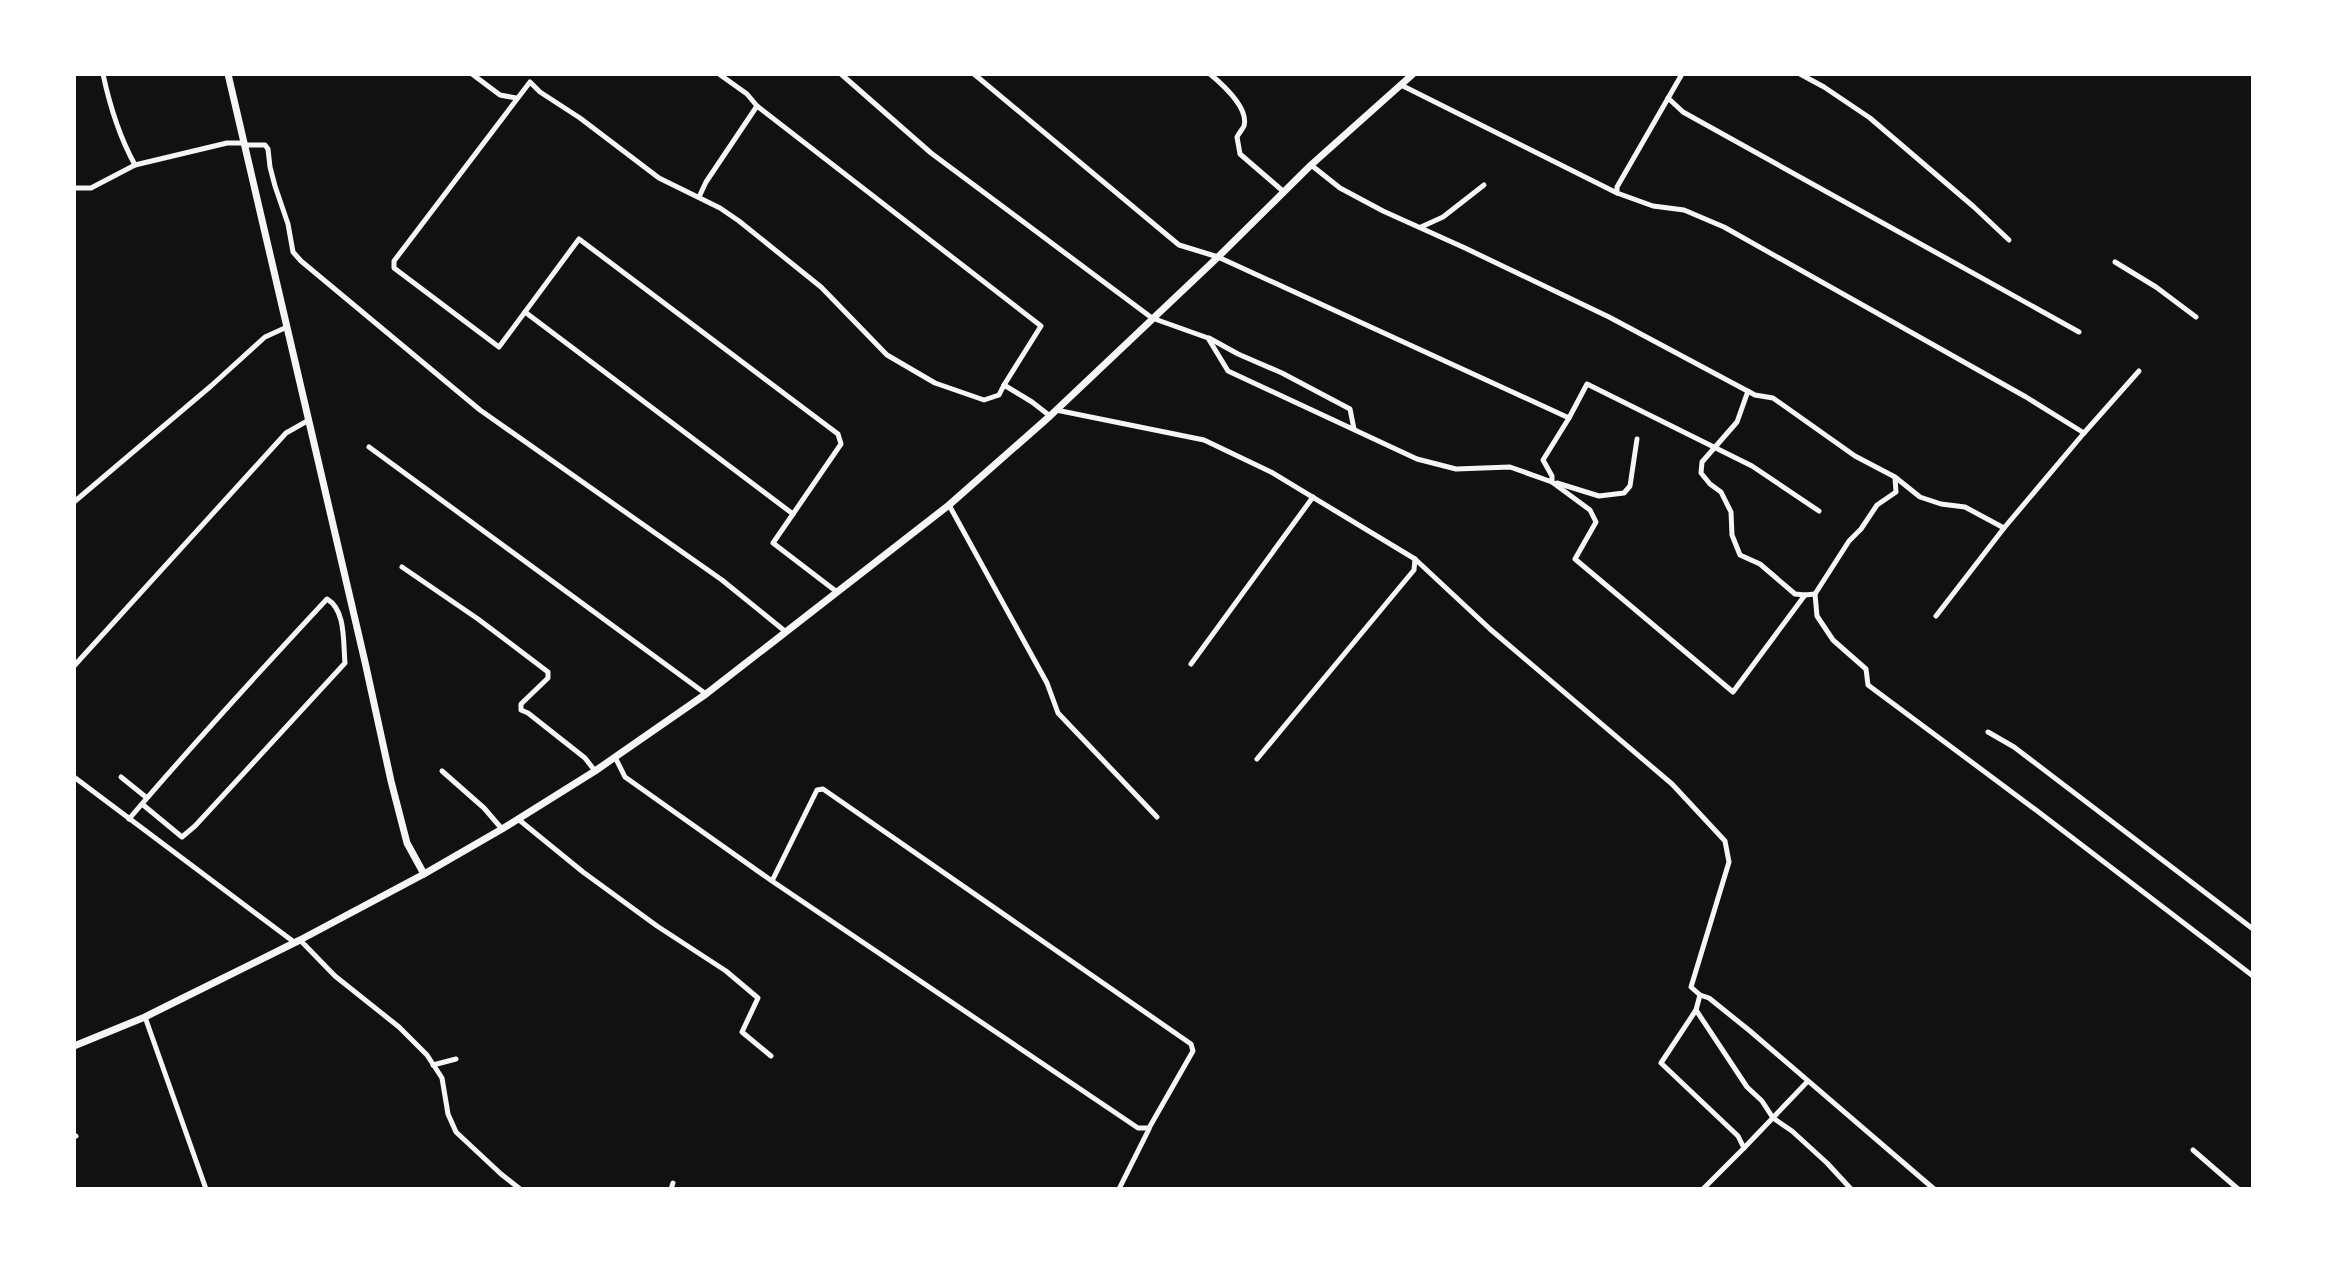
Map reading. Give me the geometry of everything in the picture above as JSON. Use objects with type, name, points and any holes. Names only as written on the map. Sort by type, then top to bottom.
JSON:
[{"type":"main road","points":[[228,74],[391,781],[407,843],[424,874]]},
{"type":"main road","points":[[74,1046],[145,1017],[298,942],[424,874],[595,771],[706,694],[949,505],[1053,413],[1311,165],[1413,74]]},
{"type":"street","points":[[103,74],[121,140],[135,165]]},
{"type":"street","points":[[472,74],[500,95],[516,98]]},
{"type":"street","points":[[719,74],[1041,326],[999,395],[984,400],[935,383],[887,355],[821,287],[739,221],[720,208],[659,178],[530,82],[394,261],[394,268],[499,347],[579,239],[838,434],[841,444],[773,543],[837,592]]},
{"type":"street","points":[[841,74],[931,153],[1152,318],[1208,338],[1350,409],[1354,430]]},
{"type":"street","points":[[974,74],[1179,245],[1218,257],[1569,418]]},
{"type":"street","points":[[1210,74],[1225,87],[1244,112],[1244,126],[1237,137],[1240,154],[1284,192]]},
{"type":"street","points":[[1617,193],[1617,187],[1682,74]]},
{"type":"street","points":[[1800,74],[1870,118],[2009,240]]},
{"type":"street","points":[[1401,85],[1617,193],[1653,206],[1684,210],[1724,227],[2026,397],[2084,433]]},
{"type":"street","points":[[1668,98],[1683,112],[2079,332]]},
{"type":"street","points":[[699,197],[757,106]]},
{"type":"street","points":[[74,188],[91,188],[135,165],[227,143],[265,145],[293,252],[301,261],[480,410],[722,580],[786,632]]},
{"type":"street","points":[[1311,165],[1340,188],[1383,211],[1609,317],[1755,395],[1773,398],[1855,456],[1895,477],[1920,497],[1965,507],[2004,528]]},
{"type":"street","points":[[1420,228],[1443,217],[1484,185]]},
{"type":"street","points":[[2115,262],[2196,317]]},
{"type":"street","points":[[525,312],[793,514]]},
{"type":"street","points":[[74,502],[265,337],[287,327]]},
{"type":"street","points":[[1208,338],[1228,371],[1417,459],[1456,469],[1510,467],[1599,496],[1624,493],[1630,486],[1637,439]]},
{"type":"street","points":[[1936,616],[2004,528],[2139,371]]},
{"type":"street","points":[[1552,482],[1543,460],[1587,384],[1752,466],[1819,511]]},
{"type":"street","points":[[1004,385],[1053,413],[1204,440],[1271,472],[1415,559],[1490,629],[1672,784],[1725,841],[1729,862],[1691,987],[1709,998],[1934,1189]]},
{"type":"street","points":[[1748,391],[1737,422],[1702,462],[1701,473],[1721,492],[1731,512],[1732,535],[1740,555],[1760,564],[1795,594],[1815,594]]},
{"type":"street","points":[[74,666],[286,433],[309,420]]},
{"type":"street","points":[[369,447],[706,694]]},
{"type":"street","points":[[1895,477],[1896,492],[1877,505],[1815,594],[1817,616],[1833,640],[1866,669],[1868,685],[2253,976]]},
{"type":"street","points":[[1552,482],[1590,510],[1596,522],[1575,559],[1733,692],[1805,595]]},
{"type":"street","points":[[1191,664],[1313,497]]},
{"type":"street","points":[[949,505],[1047,683],[1058,713],[1157,817]]},
{"type":"street","points":[[1257,759],[1414,570],[1415,559]]},
{"type":"street","points":[[402,567],[548,672],[548,678],[521,704],[521,710],[585,758],[595,771]]},
{"type":"street","points":[[129,819],[147,798],[327,599],[336,605],[345,663],[195,826],[182,837],[142,804]]},
{"type":"street","points":[[1988,732],[2014,747],[2253,929]]},
{"type":"street","points":[[615,757],[625,777],[772,881],[1138,1128],[1149,1128]]},
{"type":"street","points":[[442,771],[484,808],[502,829]]},
{"type":"street","points":[[74,777],[298,942],[399,1027],[442,1078],[448,1114],[456,1132],[520,1189]]},
{"type":"street","points":[[121,777],[147,798]]},
{"type":"street","points":[[772,881],[817,790],[828,792],[1191,1044],[1193,1051],[1119,1189]]},
{"type":"street","points":[[518,819],[583,872],[726,971],[758,998],[742,1032],[771,1056]]},
{"type":"street","points":[[1700,995],[1696,1010],[1661,1063],[1738,1136],[1744,1148]]},
{"type":"street","points":[[1696,1010],[1747,1087],[1762,1101],[1773,1118],[1792,1131],[1851,1189]]},
{"type":"street","points":[[145,1017],[206,1189]]},
{"type":"street","points":[[433,1065],[456,1059]]},
{"type":"street","points":[[1703,1189],[1808,1081]]},
{"type":"street","points":[[2193,1150],[2238,1189]]}]
